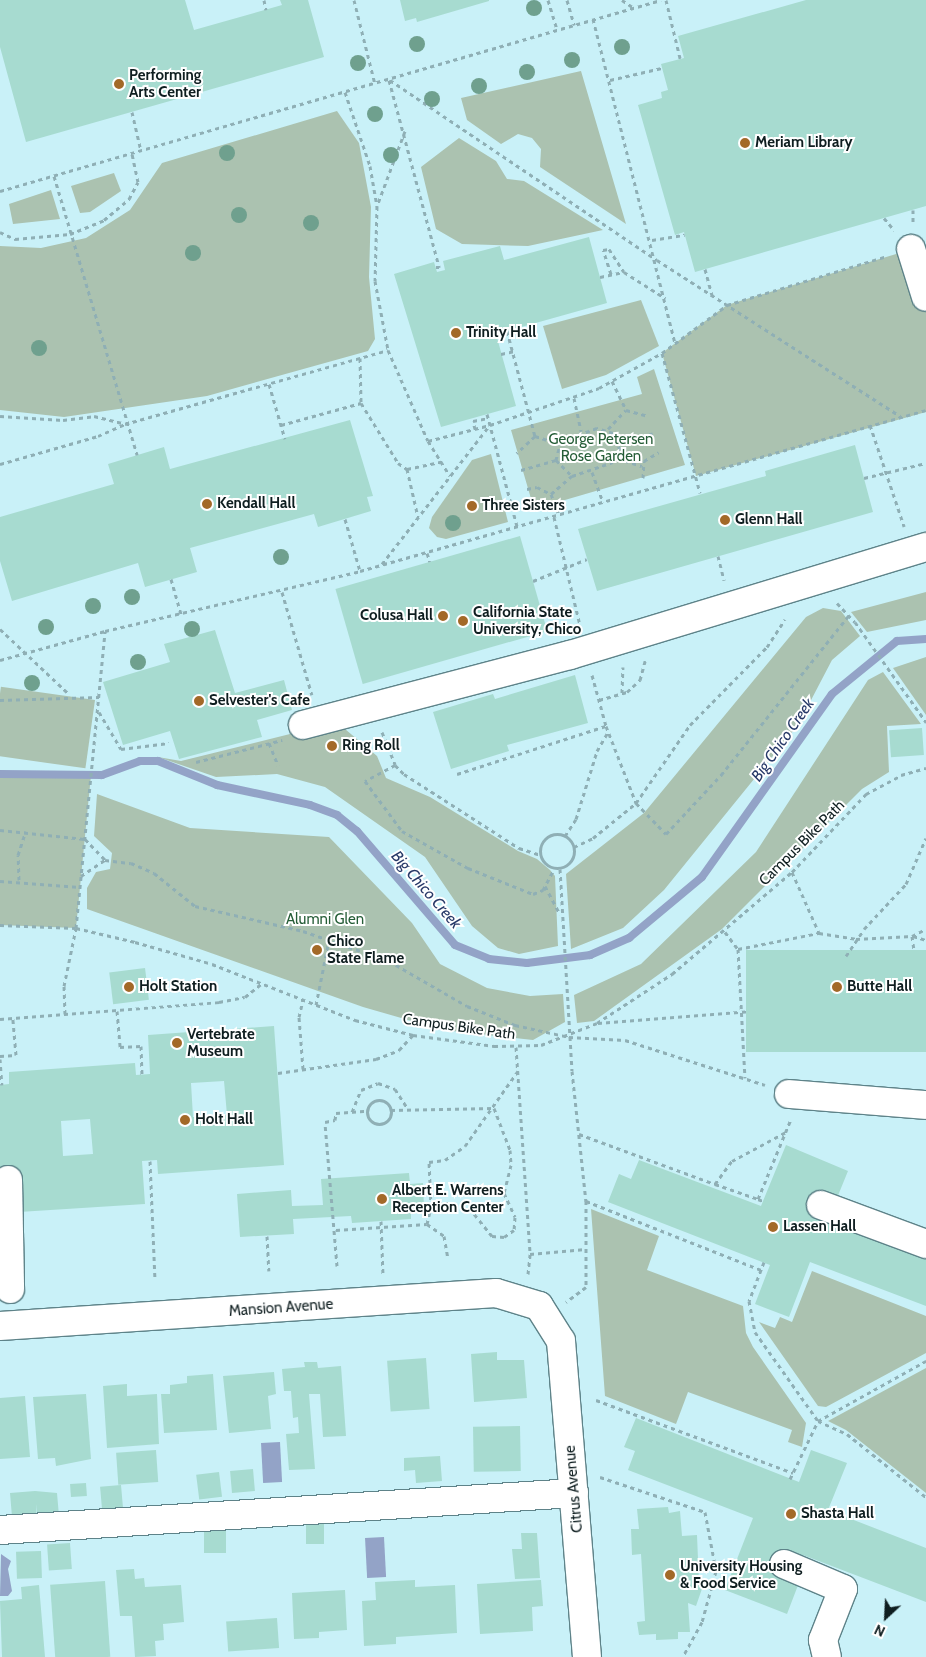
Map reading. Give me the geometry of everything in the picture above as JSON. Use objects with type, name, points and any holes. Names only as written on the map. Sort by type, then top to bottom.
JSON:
[{"type":"street","points":[[911,249],[926,296]]},
{"type":"street","points":[[303,728],[371,705],[586,651],[919,548]]},
{"type":"street","points":[[789,1094],[926,1105]]},
{"type":"street","points":[[8,1180],[10,1289]]},
{"type":"street","points":[[820,1205],[926,1244]]},
{"type":"street","name":"Mansion Avenue","points":[[0,1326],[496,1293],[524,1299],[538,1306],[550,1320]]},
{"type":"street","name":"Citrus Avenue","points":[[550,1320],[564,1364],[587,1657]]},
{"type":"street","points":[[0,1530],[574,1493]]},
{"type":"street","points":[[784,1564],[843,1589],[823,1640],[827,1657]]},
{"type":"path","points":[[264,0],[266,10]]},
{"type":"path","points":[[354,0],[375,84]]},
{"type":"path","points":[[548,0],[557,30]]},
{"type":"path","points":[[567,0],[574,25]]},
{"type":"path","points":[[622,0],[634,8]]},
{"type":"path","points":[[0,191],[661,0]]},
{"type":"path","points":[[666,0],[680,58]]},
{"type":"path","points":[[593,20],[652,240],[675,343]]},
{"type":"path","points":[[610,80],[662,68]]},
{"type":"path","points":[[389,80],[405,131],[439,267],[436,267]]},
{"type":"path","points":[[389,80],[657,260],[901,416]]},
{"type":"path","points":[[345,92],[370,166],[377,206],[375,281],[388,350],[428,441],[450,476]]},
{"type":"path","points":[[132,112],[140,151]]},
{"type":"path","points":[[377,206],[405,131]]},
{"type":"path","points":[[0,232],[15,239],[70,234],[104,220],[129,199],[138,182],[132,153]]},
{"type":"path","points":[[54,176],[125,424],[137,455]]},
{"type":"path","points":[[652,240],[685,236]]},
{"type":"path","points":[[610,274],[603,250],[609,249],[624,272],[666,298]]},
{"type":"path","points":[[428,441],[490,425],[531,410],[574,398],[612,381],[662,354],[727,305],[911,249]]},
{"type":"path","points":[[706,269],[712,296]]},
{"type":"path","points":[[600,277],[624,272]]},
{"type":"path","points":[[507,331],[515,350],[531,410],[535,436],[530,444],[517,454]]},
{"type":"path","points":[[0,464],[98,436],[125,424],[388,350]]},
{"type":"path","points":[[501,354],[515,350]]},
{"type":"path","points":[[662,354],[700,493]]},
{"type":"path","points":[[360,358],[361,403],[398,464],[407,469],[441,462]]},
{"type":"path","points":[[612,381],[626,410],[648,416]]},
{"type":"path","points":[[269,384],[285,439]]},
{"type":"path","points":[[574,398],[581,431]]},
{"type":"path","points":[[281,425],[361,403]]},
{"type":"path","points":[[556,460],[559,444],[581,431],[608,429],[626,410]]},
{"type":"path","points":[[0,660],[105,631],[282,592],[360,571],[926,410]]},
{"type":"path","points":[[0,416],[63,420],[94,416],[125,424]]},
{"type":"path","points":[[475,428],[473,422],[487,416],[517,526]]},
{"type":"path","points":[[381,565],[490,425]]},
{"type":"path","points":[[870,425],[887,474],[919,548]]},
{"type":"path","points":[[608,429],[619,443],[617,458]]},
{"type":"path","points":[[619,443],[654,433]]},
{"type":"path","points":[[535,436],[559,444]]},
{"type":"path","points":[[643,478],[642,466],[648,457],[659,452]]},
{"type":"path","points":[[551,494],[572,476],[592,472],[617,458],[642,466]]},
{"type":"path","points":[[521,470],[556,460]]},
{"type":"path","points":[[556,460],[572,476]]},
{"type":"path","points":[[864,478],[887,474],[926,463]]},
{"type":"path","points":[[407,469],[418,518]]},
{"type":"path","points":[[592,472],[603,502]]},
{"type":"path","points":[[526,489],[537,487],[551,494],[559,515]]},
{"type":"path","points":[[554,516],[606,726],[636,803],[666,834],[721,776],[849,615]]},
{"type":"path","points":[[345,519],[360,571]]},
{"type":"path","points":[[427,552],[430,562]]},
{"type":"path","points":[[533,581],[587,559]]},
{"type":"path","points":[[171,579],[181,614]]},
{"type":"path","points":[[371,705],[395,765],[507,840],[540,855],[554,868],[570,864],[574,847],[636,803],[690,725],[767,647],[800,602],[802,584],[823,593],[856,622],[926,722]]},
{"type":"path","points":[[196,762],[270,743],[303,728],[282,592]]},
{"type":"path","points":[[0,629],[71,695]]},
{"type":"path","points":[[65,1014],[64,986],[76,928],[105,631]]},
{"type":"path","points":[[599,700],[622,693],[640,680],[645,657],[637,658]]},
{"type":"path","points":[[622,693],[622,671],[629,660]]},
{"type":"path","points":[[0,700],[48,701],[71,695],[99,697]]},
{"type":"path","points":[[98,710],[120,749],[169,743]]},
{"type":"path","points":[[456,774],[606,726]]},
{"type":"path","points":[[565,836],[576,819],[597,751],[608,731]]},
{"type":"path","points":[[270,743],[278,765]]},
{"type":"path","points":[[395,765],[365,781],[402,831],[468,868],[533,894],[545,886],[554,868]]},
{"type":"path","name":"Campus Bike Path","points":[[0,925],[76,928],[212,964],[316,1005],[413,1035],[516,1047],[569,1037],[597,1023],[672,974],[725,932],[792,872],[866,794],[901,775],[926,768]]},
{"type":"path","points":[[0,830],[85,838],[105,860],[142,867],[195,906],[329,940],[389,961],[466,1006],[515,1025],[569,1037],[625,1040],[789,1094]]},
{"type":"path","points":[[19,880],[18,855],[26,831]]},
{"type":"path","points":[[540,855],[542,844],[549,836],[565,836]]},
{"type":"path","points":[[565,836],[574,847]]},
{"type":"path","points":[[846,956],[856,939],[906,884],[926,838]]},
{"type":"path","points":[[81,876],[105,860]]},
{"type":"path","points":[[550,1320],[586,1287],[586,1201],[569,1037],[571,1023],[560,868]]},
{"type":"path","points":[[792,872],[819,933]]},
{"type":"path","points":[[0,881],[19,880],[80,887]]},
{"type":"path","points":[[545,886],[560,914]]},
{"type":"path","points":[[912,936],[926,929]]},
{"type":"path","points":[[725,932],[738,949],[745,1078]]},
{"type":"path","points":[[738,949],[819,933],[856,939],[912,936],[926,940]]},
{"type":"path","points":[[912,936],[914,951]]},
{"type":"path","points":[[316,1005],[329,940]]},
{"type":"path","points":[[0,1020],[245,997],[261,984]]},
{"type":"path","points":[[303,1000],[299,1017],[303,1069]]},
{"type":"path","points":[[117,1010],[120,1047],[142,1046],[142,1075]]},
{"type":"path","points":[[597,1023],[749,1011]]},
{"type":"path","points":[[2,1084],[0,1057],[16,1055],[13,1018]]},
{"type":"path","points":[[278,1073],[376,1059],[399,1050],[413,1035]]},
{"type":"path","points":[[516,1047],[530,1254],[524,1299]]},
{"type":"path","points":[[427,1224],[431,1203],[429,1162],[454,1155],[494,1108],[518,1071]]},
{"type":"path","points":[[352,1112],[362,1090],[378,1083],[395,1089],[408,1110]]},
{"type":"path","points":[[337,1266],[336,1230],[325,1122],[334,1120],[336,1113],[367,1111],[377,1100],[387,1103],[390,1110],[386,1120],[379,1123],[368,1118],[367,1111]]},
{"type":"path","points":[[390,1110],[494,1108]]},
{"type":"path","points":[[431,1203],[450,1203],[472,1211],[492,1236],[504,1237],[514,1230],[515,1217],[504,1193],[512,1158],[494,1108]]},
{"type":"path","points":[[715,1184],[732,1161],[786,1132],[758,1199]]},
{"type":"path","points":[[579,1134],[763,1201]]},
{"type":"path","points":[[150,1161],[156,1278]]},
{"type":"path","points":[[586,1201],[761,1270]]},
{"type":"path","points":[[381,1221],[383,1276]]},
{"type":"path","points":[[336,1230],[427,1224],[444,1236],[448,1258]]},
{"type":"path","points":[[267,1236],[269,1271]]},
{"type":"path","points":[[530,1254],[586,1249]]},
{"type":"path","points":[[764,1262],[749,1301],[751,1326],[818,1420],[846,1434],[926,1497]]},
{"type":"path","points":[[790,1478],[818,1420],[926,1361]]},
{"type":"path","points":[[596,1400],[793,1473]]},
{"type":"path","points":[[600,1476],[705,1512],[716,1571],[702,1622],[684,1654]]},
{"type":"green space","points":[[581,71],[626,224],[540,167],[541,149],[532,138],[518,134],[501,144],[467,120],[461,98]]},
{"type":"green space","points":[[337,111],[359,143],[371,207],[369,277],[375,339],[368,351],[207,396],[64,417],[0,410],[0,246],[41,248],[86,238],[130,210],[162,163]]},
{"type":"green space","points":[[459,138],[496,161],[507,179],[524,181],[603,230],[528,246],[462,244],[436,229],[421,167]]},
{"type":"green space","points":[[114,173],[121,191],[90,212],[80,213],[71,186]]},
{"type":"green space","points":[[51,190],[60,219],[13,224],[9,204]]},
{"type":"green space","points":[[926,245],[926,412],[696,476],[662,353],[727,305]]},
{"type":"green space","points":[[641,300],[659,346],[606,375],[562,389],[543,326]]},
{"type":"green space","name":"George Petersen Rose Garden","points":[[654,369],[685,465],[534,509],[511,430],[642,394],[637,377]]},
{"type":"green space","points":[[491,454],[508,522],[446,539],[437,537],[429,528],[432,517],[472,460]]},
{"type":"green space","points":[[926,592],[926,620],[867,632],[851,612]]},
{"type":"green space","points":[[823,608],[841,611],[860,636],[832,660],[798,725],[664,890],[623,928],[571,949],[566,874],[644,813],[806,617]]},
{"type":"green space","points":[[926,657],[926,715],[893,668]]},
{"type":"green space","points":[[883,672],[921,724],[887,726],[889,772],[862,789],[722,929],[594,1021],[577,1023],[574,995],[641,964],[756,852],[868,680]]},
{"type":"green space","points":[[1,687],[95,700],[85,768],[0,756]]},
{"type":"green space","points":[[345,729],[377,756],[386,778],[430,797],[518,851],[537,859],[550,870],[555,876],[558,946],[519,954],[498,948],[472,926],[425,857],[325,787],[277,774],[216,777],[158,757],[181,761],[298,732],[300,740]]},
{"type":"green space","points":[[48,772],[91,775],[76,928],[0,925],[0,774]]},
{"type":"green space","name":"Alumni Glen","points":[[97,794],[190,828],[329,837],[412,923],[440,964],[487,988],[530,996],[563,994],[565,1022],[533,1040],[443,1030],[363,1007],[87,909],[87,888],[96,872],[110,869],[112,853],[94,836]]},
{"type":"green space","points":[[591,1209],[659,1236],[647,1270],[743,1306],[746,1333],[753,1347],[806,1423],[802,1447],[788,1442],[792,1430],[688,1392],[676,1424],[605,1396]]},
{"type":"green space","points":[[812,1271],[926,1316],[926,1353],[826,1407],[818,1406],[759,1322],[775,1328],[780,1317],[792,1322]]},
{"type":"green space","points":[[926,1368],[926,1493],[846,1430],[828,1421]]},
{"type":"water","points":[[280,1442],[282,1482],[263,1483],[261,1443]]},
{"type":"water","points":[[384,1537],[386,1577],[367,1578],[365,1538]]},
{"type":"water","points":[[1,1554],[11,1561],[8,1569],[12,1591],[8,1596],[0,1596]]},
{"type":"building","name":"Performing Arts Center","points":[[0,0],[185,0],[194,30],[282,5],[280,0],[308,0],[324,57],[26,142],[0,47]]},
{"type":"building","points":[[400,0],[489,1],[417,22],[416,18],[405,21]]},
{"type":"building","name":"Meriam Library","points":[[806,0],[926,0],[926,206],[695,272],[684,232],[675,235],[638,105],[662,98],[661,92],[668,90],[661,64],[684,58],[678,36]]},
{"type":"building","name":"Trinity Hall","points":[[589,237],[607,303],[496,334],[516,406],[441,427],[394,274],[434,262],[437,272],[445,270],[443,261],[500,246],[504,260]]},
{"type":"building","name":"Kendall Hall","points":[[350,420],[373,496],[367,497],[371,511],[318,527],[314,514],[190,548],[197,572],[145,587],[138,563],[12,601],[0,561],[0,517],[114,484],[108,464],[164,447],[170,469]]},
{"type":"building","name":"Glenn Hall","points":[[855,445],[873,512],[597,591],[578,529],[766,476],[765,471]]},
{"type":"building","name":"Colusa Hall","points":[[520,536],[547,631],[363,684],[335,589]]},
{"type":"building","name":"Selvester's Cafe","points":[[215,630],[235,693],[284,680],[292,710],[257,720],[262,737],[179,759],[170,731],[123,745],[103,682],[170,662],[164,644]]},
{"type":"building","points":[[575,675],[588,723],[507,745],[509,751],[451,769],[433,712],[493,694],[495,699]]},
{"type":"building","points":[[922,728],[924,755],[891,757],[889,730]]},
{"type":"building","name":"Butte Hall","points":[[746,950],[926,950],[926,1052],[746,1052]]},
{"type":"building","name":"Holt Station","points":[[145,968],[149,1000],[113,1004],[109,972]]},
{"type":"building","name":"Holt Hall","points":[[274,1026],[284,1165],[158,1174],[157,1160],[142,1161],[145,1204],[19,1212],[0,1171],[0,1085],[9,1084],[9,1072],[135,1063],[136,1075],[150,1074],[148,1035]],"holes":[[[224,1081],[227,1115],[193,1117],[191,1083]],[[90,1119],[93,1154],[63,1156],[61,1121]]]},
{"type":"building","name":"Lassen Hall","points":[[786,1145],[848,1171],[837,1198],[926,1247],[926,1306],[810,1262],[789,1317],[755,1304],[770,1265],[608,1202],[619,1174],[631,1179],[639,1160],[761,1206]]},
{"type":"building","points":[[409,1173],[410,1184],[423,1183],[424,1207],[411,1209],[411,1219],[352,1223],[351,1216],[293,1219],[294,1234],[240,1237],[237,1194],[291,1190],[292,1206],[323,1205],[321,1179]]},
{"type":"building","points":[[497,1352],[497,1360],[524,1360],[527,1398],[474,1402],[471,1354]]},
{"type":"building","points":[[426,1358],[430,1409],[391,1412],[387,1361]]},
{"type":"building","points":[[304,1362],[317,1362],[318,1368],[341,1366],[346,1436],[323,1437],[320,1394],[309,1394],[315,1469],[289,1470],[286,1434],[299,1433],[298,1417],[293,1418],[291,1391],[284,1391],[282,1369],[305,1367]]},
{"type":"building","points":[[274,1372],[276,1394],[268,1396],[271,1429],[229,1433],[223,1376]]},
{"type":"building","points":[[213,1374],[217,1430],[164,1433],[161,1394],[170,1394],[170,1385],[187,1383],[187,1376]]},
{"type":"building","points":[[127,1384],[127,1396],[157,1394],[159,1444],[107,1448],[103,1386]]},
{"type":"building","points":[[86,1394],[91,1459],[56,1466],[55,1458],[38,1459],[33,1397]]},
{"type":"building","points":[[25,1396],[30,1457],[0,1459],[0,1398]]},
{"type":"building","name":"Shasta Hall","points":[[636,1418],[799,1482],[811,1450],[847,1463],[828,1510],[926,1548],[926,1602],[803,1555],[800,1580],[787,1614],[725,1590],[753,1518],[628,1470],[635,1451],[624,1447]]},
{"type":"building","points":[[520,1426],[521,1471],[474,1472],[473,1427]]},
{"type":"building","points":[[156,1450],[158,1482],[118,1485],[116,1453]]},
{"type":"building","points":[[440,1456],[442,1481],[416,1483],[415,1470],[404,1471],[404,1458]]},
{"type":"building","points":[[253,1469],[255,1491],[232,1493],[230,1471]]},
{"type":"building","points":[[219,1472],[222,1497],[199,1500],[196,1475]]},
{"type":"building","points":[[86,1483],[87,1496],[71,1497],[70,1484]]},
{"type":"building","points":[[121,1485],[123,1510],[102,1512],[100,1487]]},
{"type":"building","points":[[35,1491],[57,1493],[59,1516],[37,1517],[36,1504],[36,1516],[12,1517],[10,1493]]},
{"type":"building","name":"University Housing & Food Service","points":[[668,1507],[669,1513],[680,1511],[682,1536],[697,1535],[699,1583],[704,1583],[696,1606],[688,1603],[690,1632],[678,1632],[678,1639],[656,1640],[656,1634],[639,1635],[637,1622],[645,1621],[641,1554],[632,1555],[631,1529],[639,1529],[637,1509]]},
{"type":"building","points":[[306,1523],[324,1523],[324,1544],[306,1544]]},
{"type":"building","points":[[204,1530],[226,1530],[226,1553],[204,1553]]},
{"type":"building","points":[[521,1533],[537,1533],[540,1578],[515,1579],[512,1549],[522,1549]]},
{"type":"building","points":[[70,1543],[72,1569],[49,1571],[47,1545]]},
{"type":"building","points":[[41,1551],[42,1578],[17,1579],[16,1552]]},
{"type":"building","points":[[134,1569],[135,1579],[144,1578],[145,1587],[181,1585],[184,1622],[163,1624],[164,1640],[155,1641],[156,1656],[135,1657],[132,1616],[120,1616],[116,1570]]},
{"type":"building","points":[[415,1580],[415,1587],[455,1585],[457,1633],[396,1637],[396,1644],[364,1646],[362,1601],[376,1600],[375,1582]]},
{"type":"building","points":[[541,1580],[543,1606],[532,1607],[533,1631],[480,1634],[477,1584]]},
{"type":"building","points":[[105,1581],[110,1657],[55,1657],[50,1585]]},
{"type":"building","points":[[39,1585],[45,1657],[2,1657],[0,1601],[22,1599],[21,1587]]},
{"type":"building","points":[[345,1590],[347,1630],[319,1632],[319,1638],[294,1639],[292,1593]]},
{"type":"building","points":[[277,1618],[279,1648],[228,1651],[226,1622]]},
{"type":"waterway","name":"Big Chico Creek","points":[[0,774],[102,775],[140,761],[158,761],[217,785],[310,805],[337,815],[357,831],[455,945],[489,959],[527,963],[590,955],[629,938],[702,877],[832,694],[897,641],[926,639]]},
{"type":"place","name":"Performing Arts Center","points":[[119,84]]},
{"type":"place","name":"Meriam Library","points":[[745,143]]},
{"type":"place","name":"Trinity Hall","points":[[456,333]]},
{"type":"place","name":"Kendall Hall","points":[[207,504]]},
{"type":"place","name":"Three Sisters","points":[[472,506]]},
{"type":"place","name":"Glenn Hall","points":[[725,520]]},
{"type":"place","name":"Colusa Hall","points":[[443,616]]},
{"type":"place","name":"California State University, Chico","points":[[463,621]]},
{"type":"place","name":"Selvester's Cafe","points":[[199,701]]},
{"type":"place","name":"Ring Roll","points":[[332,746]]},
{"type":"place","name":"Chico State Flame","points":[[317,950]]},
{"type":"place","name":"Holt Station","points":[[129,987]]},
{"type":"place","name":"Butte Hall","points":[[837,987]]},
{"type":"place","name":"Vertebrate Museum","points":[[177,1043]]},
{"type":"place","name":"Holt Hall","points":[[185,1120]]},
{"type":"place","name":"Albert E. Warrens Reception Center","points":[[382,1199]]},
{"type":"place","name":"Lassen Hall","points":[[773,1227]]},
{"type":"place","name":"Shasta Hall","points":[[791,1514]]},
{"type":"place","name":"University Housing & Food Service","points":[[670,1575]]}]
